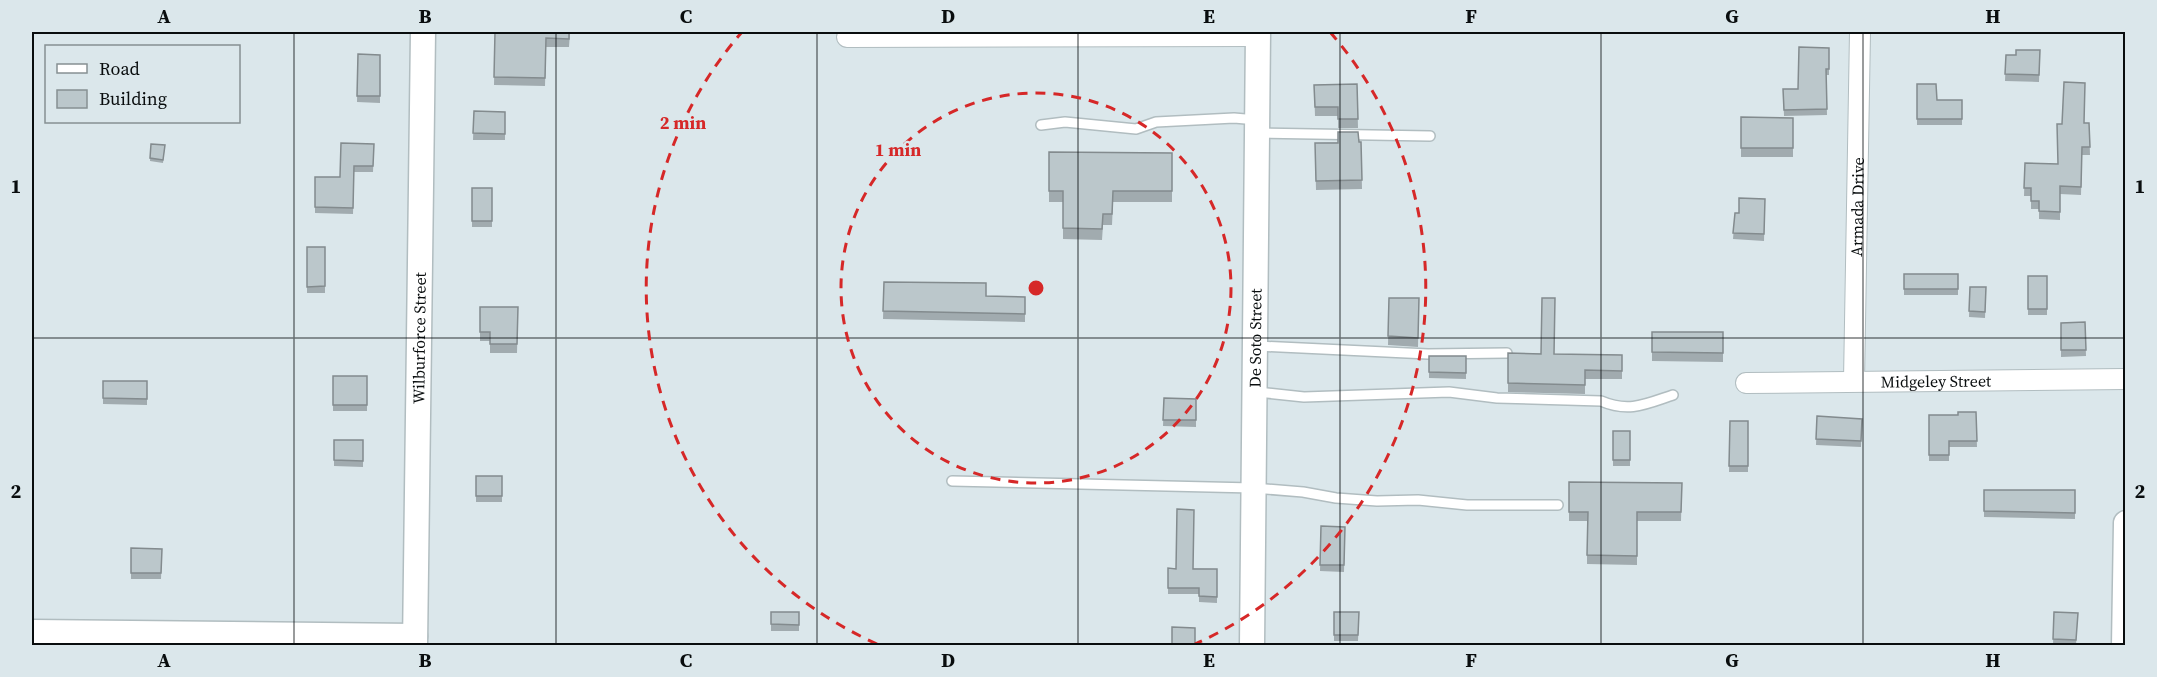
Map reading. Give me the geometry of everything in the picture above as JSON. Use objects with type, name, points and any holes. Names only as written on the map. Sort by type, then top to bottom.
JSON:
[{"type":"street","name":"Wilburforce Street","points":[[415,641],[423,32]]},
{"type":"street","name":"Armada Drive","points":[[1854,381],[1860,32]]},
{"type":"street","points":[[847,37],[1258,34]]},
{"type":"street","name":"De Soto Street","points":[[1252,645],[1258,34]]},
{"type":"street","name":"Midgeley Street","points":[[1746,383],[2126,379]]},
{"type":"street","points":[[2124,645],[2126,523]]},
{"type":"street","points":[[32,632],[415,641]]},
{"type":"lane","points":[[1041,125],[1065,122],[1136,129],[1156,122],[1234,118],[1257,126],[1430,136]]},
{"type":"lane","points":[[1255,346],[1428,354],[1507,353]]},
{"type":"lane","points":[[1254,392],[1304,397],[1449,392],[1497,398],[1601,401],[1611,405],[1634,408],[1673,395]]},
{"type":"lane","points":[[952,480],[1253,488],[1377,501],[1418,500],[1467,505],[1558,505]]},
{"type":"building","points":[[495,32],[569,32],[569,39],[546,38],[545,78],[494,77]]},
{"type":"building","points":[[1799,47],[1829,48],[1829,69],[1826,69],[1827,109],[1784,110],[1783,89],[1798,89]]},
{"type":"building","points":[[2016,50],[2040,50],[2039,75],[2005,74],[2006,55],[2016,55]]},
{"type":"building","points":[[358,54],[380,55],[380,96],[357,96]]},
{"type":"building","points":[[2064,82],[2085,83],[2084,123],[2089,123],[2090,147],[2082,147],[2081,187],[2060,186],[2060,212],[2039,211],[2039,201],[2031,201],[2031,188],[2024,188],[2025,163],[2058,164],[2057,124],[2062,124]]},
{"type":"building","points":[[1357,84],[1358,119],[1338,119],[1338,107],[1315,107],[1314,85]]},
{"type":"building","points":[[1917,84],[1936,84],[1937,100],[1962,100],[1962,119],[1917,119]]},
{"type":"building","points":[[474,111],[505,112],[505,134],[473,133]]},
{"type":"building","points":[[1741,117],[1793,118],[1793,148],[1741,148]]},
{"type":"building","points":[[1338,132],[1358,132],[1359,142],[1361,142],[1362,180],[1316,181],[1315,143],[1338,143]]},
{"type":"building","points":[[341,143],[374,144],[373,166],[354,166],[353,208],[315,207],[315,177],[340,177]]},
{"type":"building","points":[[151,144],[165,145],[163,160],[150,158]]},
{"type":"building","points":[[1049,152],[1172,153],[1172,191],[1113,191],[1112,214],[1103,214],[1102,229],[1063,228],[1063,191],[1049,191]]},
{"type":"building","points":[[472,188],[492,188],[492,221],[472,221]]},
{"type":"building","points":[[1739,198],[1765,199],[1764,234],[1733,233],[1735,213],[1739,213]]},
{"type":"building","points":[[307,247],[325,247],[325,286],[307,287]]},
{"type":"building","points":[[1904,274],[1958,274],[1958,289],[1904,289]]},
{"type":"building","points":[[2028,276],[2047,276],[2047,309],[2028,309]]},
{"type":"building","points":[[884,282],[986,283],[986,296],[1025,297],[1025,314],[883,311]]},
{"type":"building","points":[[1970,287],[1986,287],[1985,312],[1969,311]]},
{"type":"building","points":[[1389,298],[1419,298],[1418,338],[1388,336]]},
{"type":"building","points":[[1542,298],[1555,298],[1554,354],[1622,355],[1622,371],[1585,370],[1585,385],[1508,383],[1508,353],[1541,354]]},
{"type":"building","points":[[480,307],[518,307],[517,344],[490,344],[490,332],[480,332]]},
{"type":"building","points":[[2085,322],[2086,350],[2061,350],[2061,323]]},
{"type":"building","points":[[1652,332],[1723,332],[1723,353],[1652,352]]},
{"type":"building","points":[[1429,356],[1466,356],[1466,373],[1429,372]]},
{"type":"building","points":[[333,376],[367,376],[367,405],[333,405]]},
{"type":"building","points":[[103,381],[147,381],[147,399],[103,398]]},
{"type":"building","points":[[1164,398],[1196,399],[1196,420],[1163,420]]},
{"type":"building","points":[[1958,412],[1976,412],[1977,441],[1949,441],[1949,455],[1929,455],[1929,415],[1958,415]]},
{"type":"building","points":[[1817,416],[1862,419],[1861,441],[1816,439]]},
{"type":"building","points":[[1730,421],[1748,421],[1748,466],[1729,466]]},
{"type":"building","points":[[1613,431],[1630,431],[1630,460],[1613,460]]},
{"type":"building","points":[[334,440],[363,440],[363,461],[334,460]]},
{"type":"building","points":[[476,476],[502,476],[502,496],[476,496]]},
{"type":"building","points":[[1569,482],[1682,483],[1681,512],[1637,512],[1637,556],[1587,555],[1588,512],[1569,512]]},
{"type":"building","points":[[1984,490],[2075,490],[2075,513],[1984,511]]},
{"type":"building","points":[[1177,509],[1194,510],[1193,569],[1217,569],[1217,597],[1199,596],[1199,588],[1168,588],[1168,568],[1176,569]]},
{"type":"building","points":[[1321,526],[1345,527],[1344,565],[1320,565]]},
{"type":"building","points":[[131,548],[162,549],[161,573],[131,573]]},
{"type":"building","points":[[771,612],[799,612],[799,625],[771,624]]},
{"type":"building","points":[[1334,612],[1359,612],[1358,635],[1334,635]]},
{"type":"building","points":[[2054,612],[2078,613],[2076,640],[2053,639]]},
{"type":"building","points":[[1172,627],[1195,628],[1195,645],[1172,645]]}]
